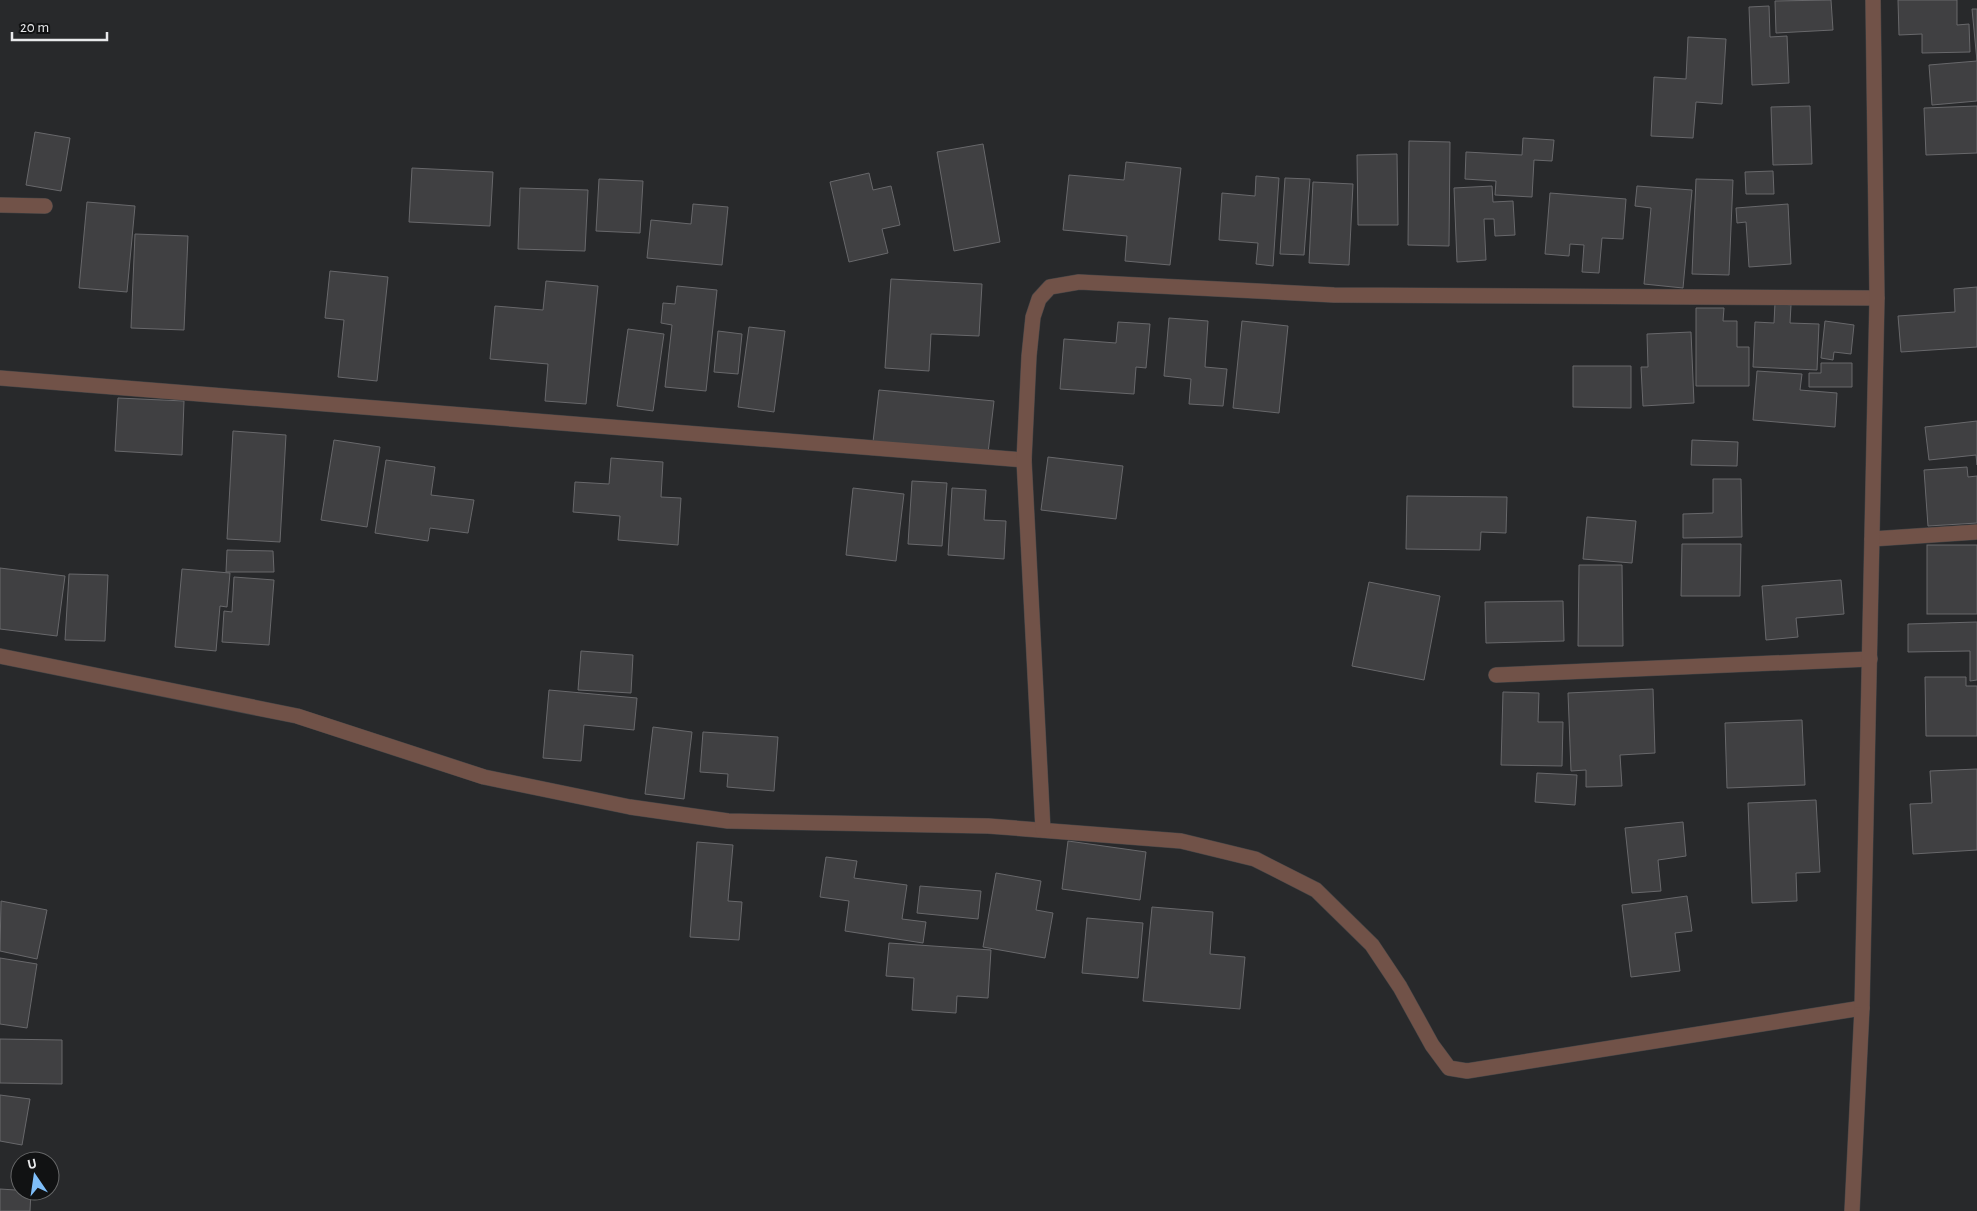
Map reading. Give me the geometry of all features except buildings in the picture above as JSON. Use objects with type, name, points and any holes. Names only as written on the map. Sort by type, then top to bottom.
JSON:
[{"type":"street","points":[[1852,1211],[1862,1008],[1877,298],[1873,0]]},
{"type":"street","points":[[0,205],[45,206]]},
{"type":"street","points":[[1043,830],[1024,460],[1029,356],[1033,317],[1039,300],[1050,287],[1079,282],[1334,295],[1877,298]]},
{"type":"street","points":[[0,378],[1024,460]]},
{"type":"street","points":[[1872,539],[1977,532]]},
{"type":"street","points":[[0,656],[297,716],[484,777],[630,807],[728,821],[988,826],[1181,841],[1255,859],[1316,890],[1372,945],[1400,987],[1432,1045],[1449,1068],[1457,1070],[1467,1071],[1862,1008]]},
{"type":"street","points":[[1496,675],[1870,659]]}]
